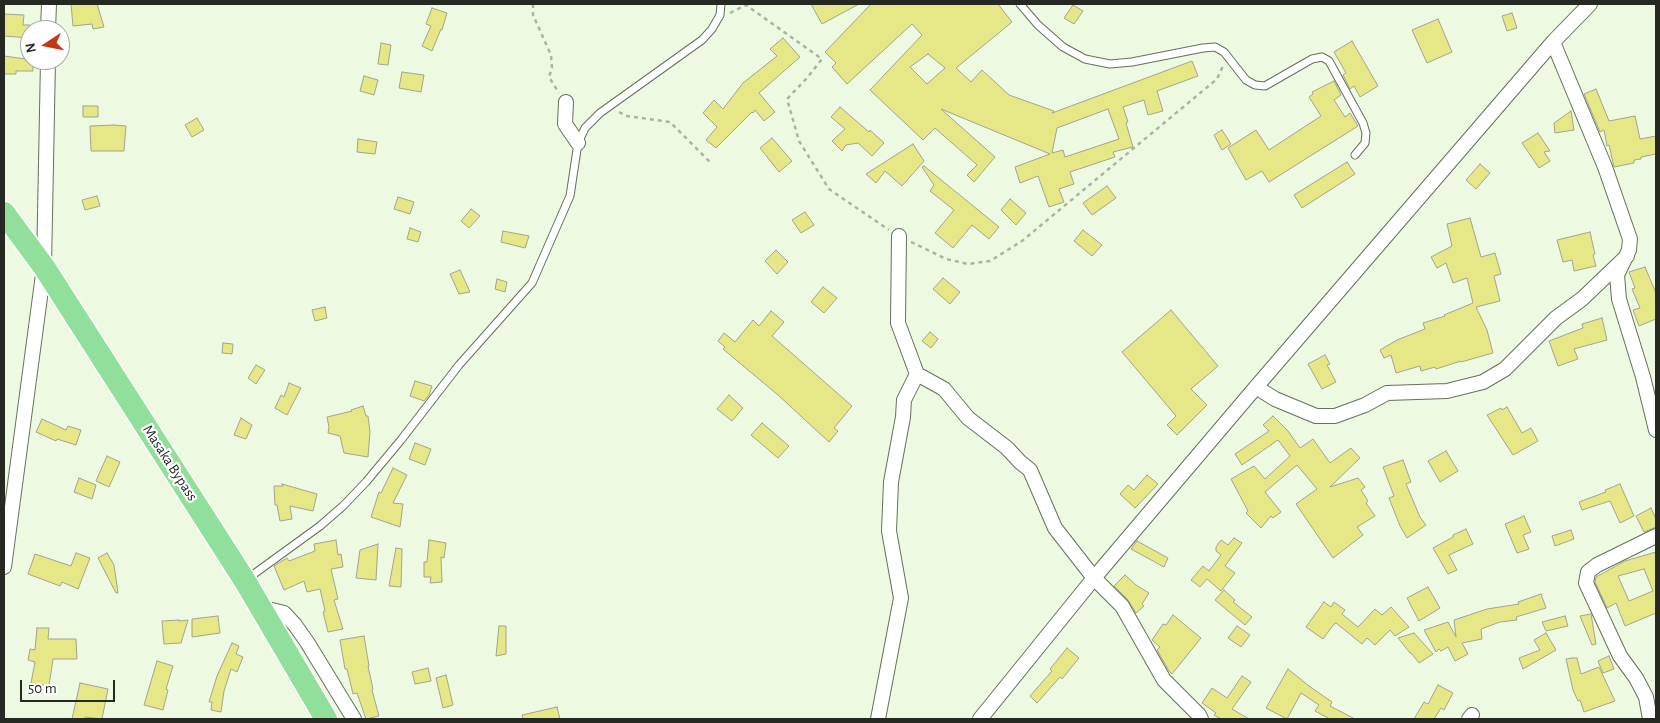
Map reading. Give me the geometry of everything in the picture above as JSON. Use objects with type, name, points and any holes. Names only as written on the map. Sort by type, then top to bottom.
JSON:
[{"type":"highway","name":"Masaka Bypass","points":[[4,213],[44,268],[245,581],[326,719]]},
{"type":"street","points":[[48,20],[49,4]]},
{"type":"street","points":[[980,719],[1094,578],[1256,387],[1553,42],[1590,4]]},
{"type":"street","points":[[1553,42],[1605,167],[1630,239],[1630,250],[1618,275],[1619,299],[1643,377],[1656,430]]},
{"type":"street","points":[[4,567],[44,268],[48,70]]},
{"type":"street","points":[[566,102],[565,124],[578,143]]},
{"type":"street","points":[[899,236],[898,323],[917,374],[944,389],[968,418],[1007,448],[1030,470],[1055,528],[1094,578],[1122,606],[1164,680],[1201,719]]},
{"type":"street","points":[[1256,387],[1275,399],[1316,416],[1335,416],[1365,405],[1387,393],[1447,391],[1483,382],[1505,369],[1556,318],[1582,298],[1627,256]]},
{"type":"street","points":[[878,719],[901,598],[889,531],[891,482],[903,417],[904,400],[917,374]]},
{"type":"street","points":[[1650,719],[1646,697],[1636,678],[1620,656],[1586,583],[1588,572],[1597,565],[1656,536]]},
{"type":"street","points":[[270,624],[272,610],[284,613],[295,625],[354,719]]},
{"type":"lane","points":[[245,581],[320,526],[343,506],[401,440],[459,365],[532,284],[570,196],[578,143],[585,128],[600,112],[702,40],[712,29],[720,15],[721,4]]},
{"type":"lane","points":[[1020,4],[1038,25],[1063,47],[1085,59],[1110,64],[1132,62],[1215,47],[1224,52],[1246,80],[1255,85],[1265,86],[1312,60],[1322,57],[1329,62],[1363,123],[1366,133],[1364,143],[1355,155]]},
{"type":"path","points":[[533,4],[533,15],[551,55],[552,68],[549,77],[566,102]]},
{"type":"path","points":[[717,19],[746,5],[822,59],[807,78],[787,98],[799,141],[829,189],[899,236],[946,259],[968,264],[990,261],[1022,241],[1217,79],[1222,66],[1232,62]]},
{"type":"path","points":[[609,106],[627,116],[670,122],[711,163]]},
{"type":"building","points":[[71,4],[97,4],[104,27],[93,29],[92,24],[73,26]]},
{"type":"building","points":[[811,4],[859,4],[822,24]]},
{"type":"building","points":[[871,4],[998,4],[1012,22],[956,68],[971,82],[982,70],[1009,95],[1054,111],[1052,113],[1192,61],[1198,76],[1157,91],[1163,111],[1148,115],[1144,100],[1123,107],[1133,147],[1113,152],[1115,157],[1070,172],[1074,184],[1059,189],[1064,202],[1049,207],[1038,176],[1020,183],[1015,167],[1050,154],[941,109],[995,157],[974,182],[967,175],[977,165],[935,128],[923,140],[870,90],[922,35],[912,24],[847,84],[832,67],[836,63],[825,52]],"holes":[[[928,54],[945,68],[927,84],[910,67]],[[1108,109],[1119,139],[1065,157],[1063,150],[1052,153],[1057,128]]]},
{"type":"building","points":[[1073,5],[1083,11],[1074,24],[1064,18]]},
{"type":"building","points":[[432,8],[447,13],[442,30],[432,51],[422,46],[431,26],[426,24]]},
{"type":"building","points":[[1512,13],[1517,28],[1507,31],[1502,16]]},
{"type":"building","points":[[4,14],[24,15],[24,20],[20,20],[20,37],[4,36]]},
{"type":"building","points":[[1438,19],[1452,52],[1427,63],[1412,30]]},
{"type":"building","points":[[783,38],[800,57],[759,93],[775,112],[764,121],[755,110],[716,148],[706,140],[717,127],[703,113],[714,100],[723,109],[743,83],[777,56],[770,49]]},
{"type":"building","points":[[1352,41],[1378,86],[1360,97],[1354,86],[1350,89],[1343,75],[1346,73],[1334,52]]},
{"type":"building","points":[[381,43],[391,45],[388,65],[378,64]]},
{"type":"building","points":[[4,56],[20,58],[20,70],[33,70],[16,71],[16,74],[4,74]]},
{"type":"building","points":[[402,72],[424,75],[421,92],[399,88]]},
{"type":"building","points":[[364,76],[378,80],[374,95],[360,91]]},
{"type":"building","points":[[1334,81],[1341,95],[1334,100],[1345,117],[1350,113],[1358,126],[1269,182],[1262,171],[1246,180],[1228,148],[1256,130],[1269,150],[1321,116],[1309,97],[1313,94],[1312,92]]},
{"type":"building","points":[[1596,89],[1609,121],[1635,116],[1640,139],[1656,136],[1656,154],[1641,157],[1641,159],[1634,160],[1634,163],[1614,167],[1604,130],[1600,132],[1584,94]]},
{"type":"building","points":[[83,106],[98,106],[98,117],[83,117]]},
{"type":"building","points":[[840,107],[884,143],[872,156],[858,143],[846,145],[842,151],[832,141],[845,129],[831,117]]},
{"type":"building","points":[[1571,111],[1574,130],[1555,133],[1554,123]]},
{"type":"building","points":[[197,118],[204,130],[192,137],[185,125]]},
{"type":"building","points":[[90,126],[126,126],[124,151],[91,151]]},
{"type":"building","points":[[1222,130],[1231,144],[1222,150],[1214,135]]},
{"type":"building","points":[[1538,133],[1550,151],[1544,152],[1550,161],[1539,168],[1522,143]]},
{"type":"building","points":[[772,138],[792,161],[779,172],[760,148]]},
{"type":"building","points":[[358,139],[377,142],[375,154],[357,152]]},
{"type":"building","points":[[913,144],[924,161],[902,186],[885,171],[876,183],[866,174]]},
{"type":"building","points":[[1347,162],[1355,174],[1302,208],[1294,195]]},
{"type":"building","points":[[1480,164],[1490,173],[1476,189],[1466,180]]},
{"type":"building","points":[[924,166],[999,227],[989,239],[972,225],[953,248],[935,233],[954,210],[930,191],[934,185],[922,167]]},
{"type":"building","points":[[1107,186],[1116,198],[1092,215],[1083,203]]},
{"type":"building","points":[[97,196],[100,206],[85,210],[82,200]]},
{"type":"building","points":[[398,197],[414,202],[410,214],[394,209]]},
{"type":"building","points":[[1010,199],[1026,213],[1016,225],[1001,210]]},
{"type":"building","points":[[471,209],[480,216],[469,228],[461,221]]},
{"type":"building","points":[[805,212],[814,225],[801,233],[792,220]]},
{"type":"building","points":[[1470,218],[1481,257],[1495,253],[1501,274],[1494,276],[1500,301],[1476,307],[1487,330],[1493,353],[1436,369],[1435,367],[1421,371],[1420,366],[1396,373],[1391,355],[1384,358],[1380,350],[1397,340],[1425,329],[1423,323],[1445,316],[1473,303],[1467,278],[1453,283],[1446,263],[1437,268],[1431,257],[1452,246],[1447,224]]},
{"type":"building","points":[[410,228],[421,232],[418,242],[407,239]]},
{"type":"building","points":[[1083,230],[1102,245],[1092,256],[1074,241]]},
{"type":"building","points":[[503,231],[529,236],[525,248],[501,242]]},
{"type":"building","points":[[1590,232],[1596,266],[1574,271],[1572,260],[1563,262],[1557,240]]},
{"type":"building","points":[[776,250],[788,262],[777,274],[765,261]]},
{"type":"building","points":[[1645,267],[1656,293],[1656,319],[1639,326],[1633,310],[1640,308],[1632,289],[1635,288],[1629,272]]},
{"type":"building","points":[[460,270],[470,292],[459,294],[450,274]]},
{"type":"building","points":[[943,278],[960,292],[950,304],[933,289]]},
{"type":"building","points":[[497,279],[507,282],[505,292],[495,289]]},
{"type":"building","points":[[823,287],[837,298],[824,313],[811,302]]},
{"type":"building","points":[[325,307],[327,318],[315,321],[312,310]]},
{"type":"building","points":[[1171,310],[1218,366],[1191,389],[1207,405],[1177,435],[1167,425],[1176,416],[1122,352]]},
{"type":"building","points":[[771,311],[784,322],[772,336],[852,406],[834,428],[838,431],[829,442],[778,395],[723,349],[725,347],[718,341],[724,333],[735,342],[753,320],[759,326]]},
{"type":"building","points":[[1602,318],[1607,340],[1574,349],[1578,359],[1558,366],[1549,341],[1583,328],[1582,324]]},
{"type":"building","points":[[930,332],[938,339],[931,348],[922,341]]},
{"type":"building","points":[[223,343],[233,344],[232,354],[222,353]]},
{"type":"building","points":[[1325,355],[1330,364],[1327,365],[1336,382],[1322,389],[1308,364]]},
{"type":"building","points":[[256,365],[265,370],[256,384],[248,378]]},
{"type":"building","points":[[415,381],[432,386],[429,395],[424,401],[410,396]]},
{"type":"building","points":[[289,383],[301,388],[287,415],[275,408],[281,395],[284,397]]},
{"type":"building","points":[[729,395],[743,408],[732,421],[717,409]]},
{"type":"building","points":[[363,406],[366,416],[368,416],[370,432],[368,457],[344,453],[340,436],[328,433],[327,417],[352,411]]},
{"type":"building","points":[[1507,407],[1522,433],[1531,428],[1538,441],[1513,455],[1487,415]]},
{"type":"building","points":[[1273,416],[1288,431],[1300,448],[1313,439],[1330,463],[1351,448],[1360,458],[1330,487],[1358,478],[1365,487],[1361,490],[1368,501],[1366,503],[1375,516],[1357,527],[1363,535],[1333,558],[1296,504],[1317,489],[1297,465],[1265,492],[1281,512],[1273,518],[1271,516],[1261,528],[1246,513],[1248,511],[1231,479],[1254,466],[1265,479],[1290,456],[1278,440],[1242,465],[1235,454],[1269,431],[1263,425]]},
{"type":"building","points":[[241,418],[252,425],[246,439],[234,435]]},
{"type":"building","points":[[42,419],[66,430],[68,426],[81,430],[76,445],[57,439],[56,441],[36,432]]},
{"type":"building","points":[[762,423],[789,446],[778,458],[751,435]]},
{"type":"building","points":[[415,443],[431,449],[425,465],[409,459]]},
{"type":"building","points":[[1446,451],[1458,471],[1440,482],[1428,461]]},
{"type":"building","points":[[107,456],[120,462],[109,487],[96,481]]},
{"type":"building","points":[[1403,460],[1411,482],[1406,484],[1420,517],[1426,525],[1407,538],[1389,498],[1394,496],[1383,467]]},
{"type":"building","points":[[393,468],[407,475],[393,503],[403,504],[400,527],[371,517],[379,492],[381,493]]},
{"type":"building","points":[[1147,475],[1158,484],[1135,508],[1120,494],[1128,485],[1134,490]]},
{"type":"building","points":[[79,478],[96,485],[92,499],[74,492]]},
{"type":"building","points":[[282,484],[317,494],[313,511],[290,506],[292,519],[280,521],[277,505],[275,505],[274,486],[283,486]]},
{"type":"building","points":[[1620,484],[1634,516],[1620,523],[1610,501],[1582,510],[1579,502],[1606,492],[1605,490]]},
{"type":"building","points":[[1651,508],[1656,519],[1656,527],[1644,532],[1636,516]]},
{"type":"building","points":[[1524,516],[1531,532],[1523,535],[1529,549],[1517,553],[1505,524]]},
{"type":"building","points":[[1466,529],[1473,544],[1449,555],[1457,570],[1448,574],[1433,548]]},
{"type":"building","points":[[1571,530],[1574,539],[1555,546],[1552,536]]},
{"type":"building","points":[[1234,538],[1242,543],[1225,566],[1235,573],[1221,591],[1207,579],[1200,587],[1191,580],[1203,566],[1209,571],[1221,555],[1216,551],[1216,547],[1221,540],[1228,545]]},
{"type":"building","points":[[336,540],[338,555],[341,554],[343,567],[331,569],[338,599],[334,600],[343,629],[328,632],[320,589],[307,592],[304,581],[284,590],[274,566],[287,558],[289,561],[315,551],[314,544]]},
{"type":"building","points":[[429,540],[446,543],[444,558],[441,557],[442,582],[430,583],[431,577],[424,577],[424,562],[427,562]]},
{"type":"building","points":[[1137,541],[1168,558],[1164,567],[1131,549]]},
{"type":"building","points":[[378,544],[376,580],[356,578],[360,550]]},
{"type":"building","points":[[396,548],[402,549],[401,587],[389,586]]},
{"type":"building","points":[[1656,552],[1656,613],[1625,626],[1616,603],[1607,608],[1595,582],[1596,577],[1625,561]],"holes":[[[1644,569],[1653,591],[1629,601],[1618,576]]]},
{"type":"building","points":[[76,553],[90,558],[78,589],[62,582],[60,586],[28,574],[35,554],[71,566]]},
{"type":"building","points":[[107,553],[114,565],[118,593],[116,593],[98,558]]},
{"type":"building","points":[[1125,575],[1149,593],[1142,604],[1144,606],[1136,613],[1128,600],[1114,586]]},
{"type":"building","points":[[1428,587],[1440,608],[1419,621],[1407,598]]},
{"type":"building","points":[[1224,590],[1235,600],[1233,602],[1252,617],[1245,625],[1215,600]]},
{"type":"building","points":[[1541,594],[1546,608],[1516,617],[1517,620],[1500,622],[1481,629],[1482,639],[1462,643],[1468,654],[1455,661],[1448,647],[1441,651],[1439,649],[1436,652],[1424,630],[1448,622],[1456,637],[1454,620],[1487,609],[1519,604],[1518,602]]},
{"type":"building","points":[[1324,602],[1331,607],[1334,602],[1345,610],[1342,614],[1358,627],[1375,609],[1382,615],[1391,607],[1409,627],[1395,636],[1390,630],[1375,645],[1367,638],[1362,644],[1336,623],[1323,639],[1306,627]]},
{"type":"building","points":[[1591,614],[1596,644],[1592,645],[1580,616]]},
{"type":"building","points":[[1173,615],[1201,638],[1172,674],[1157,650],[1160,647],[1152,640],[1163,624],[1166,625]]},
{"type":"building","points":[[218,616],[220,633],[192,637],[192,619]]},
{"type":"building","points":[[1565,616],[1568,626],[1546,631],[1542,622]]},
{"type":"building","points":[[188,620],[181,643],[164,644],[162,621]]},
{"type":"building","points":[[499,626],[506,626],[506,654],[496,656]]},
{"type":"building","points":[[1237,626],[1250,635],[1241,647],[1228,638]]},
{"type":"building","points":[[37,628],[49,628],[48,639],[76,639],[77,659],[53,659],[49,686],[31,683],[35,662],[28,660],[30,649],[35,650]]},
{"type":"building","points":[[1414,633],[1433,654],[1419,663],[1398,638]]},
{"type":"building","points":[[1546,633],[1556,650],[1523,669],[1519,658],[1540,650],[1534,640]]},
{"type":"building","points":[[364,636],[372,690],[379,716],[366,719],[357,693],[353,694],[347,669],[345,669],[340,640]]},
{"type":"building","points":[[232,643],[239,646],[236,654],[243,657],[237,672],[231,669],[224,691],[221,712],[211,710],[212,702],[209,702],[217,676]]},
{"type":"building","points":[[1067,648],[1079,658],[1062,679],[1060,677],[1037,703],[1030,696],[1052,671],[1050,669]]},
{"type":"building","points":[[1609,656],[1614,669],[1603,673],[1598,661]]},
{"type":"building","points":[[1577,658],[1581,674],[1599,667],[1615,701],[1584,712],[1580,700],[1578,701],[1573,690],[1566,659]]},
{"type":"building","points":[[157,661],[173,666],[166,689],[168,690],[163,710],[144,705]]},
{"type":"building","points":[[428,668],[431,681],[415,684],[412,672]]},
{"type":"building","points":[[1288,669],[1332,702],[1330,706],[1355,719],[1330,719],[1315,711],[1319,705],[1301,693],[1287,719],[1266,708]]},
{"type":"building","points":[[446,675],[453,705],[443,708],[436,678]]},
{"type":"building","points":[[1242,676],[1251,682],[1232,709],[1249,719],[1221,719],[1202,703],[1212,688],[1227,698]]},
{"type":"building","points":[[80,683],[108,689],[102,719],[85,717],[85,719],[72,719]]},
{"type":"building","points":[[1438,685],[1453,693],[1444,710],[1441,708],[1434,719],[1414,719],[1424,702],[1428,704]]},
{"type":"building","points":[[557,707],[560,719],[523,719],[522,715]]}]
